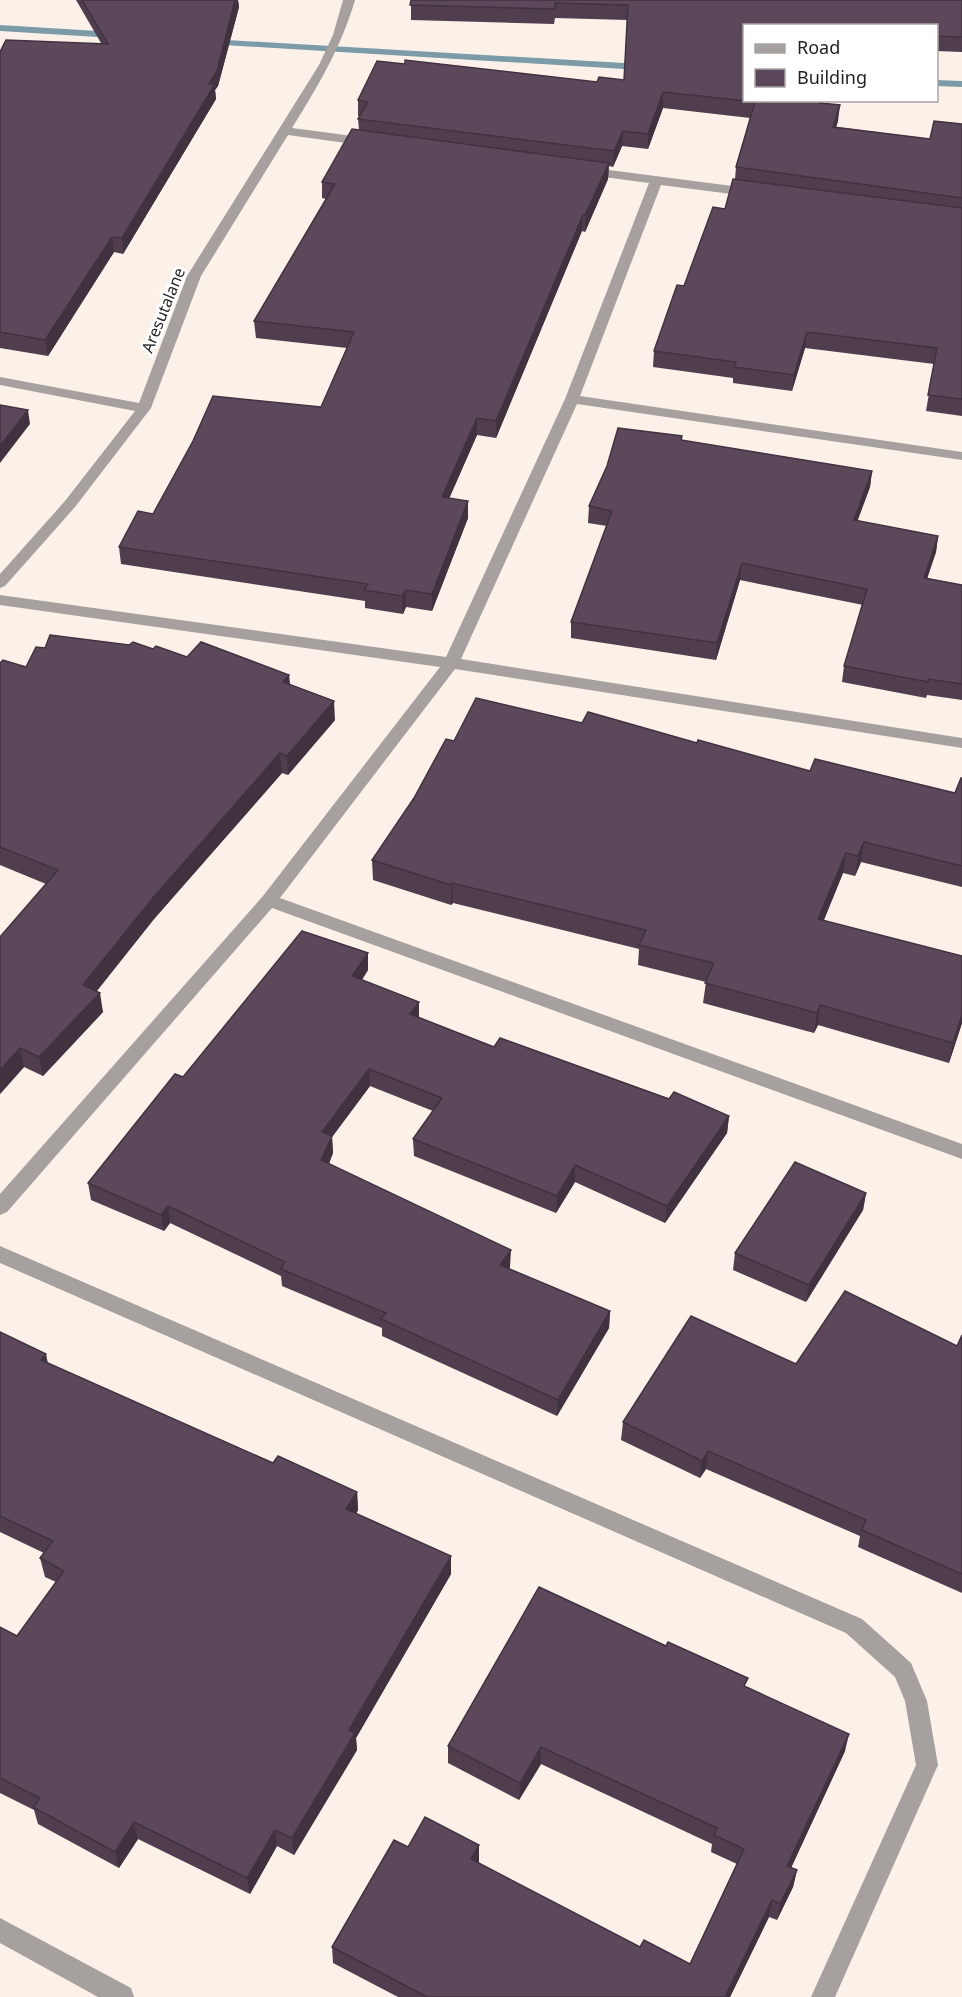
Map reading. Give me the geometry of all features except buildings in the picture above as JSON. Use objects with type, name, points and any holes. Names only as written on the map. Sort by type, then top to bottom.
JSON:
[{"type":"street","name":"Aresutalane","points":[[0,583],[70,504],[144,408],[195,276],[325,65],[339,35],[349,0]]},
{"type":"street","points":[[283,131],[376,143]]},
{"type":"street","points":[[574,170],[774,195]]},
{"type":"street","points":[[0,1207],[269,900],[451,663],[572,399],[656,181]]},
{"type":"street","points":[[0,381],[144,408]]},
{"type":"street","points":[[572,399],[962,456]]},
{"type":"street","points":[[0,600],[451,663],[962,743]]},
{"type":"street","points":[[269,900],[962,1152]]},
{"type":"street","points":[[0,1254],[854,1626],[903,1670],[916,1701],[927,1765],[823,1997]]},
{"type":"street","points":[[0,1930],[122,1997]]},
{"type":"waterway","points":[[0,28],[114,35]]},
{"type":"waterway","points":[[210,42],[641,67]]},
{"type":"waterway","points":[[938,83],[962,84]]}]
